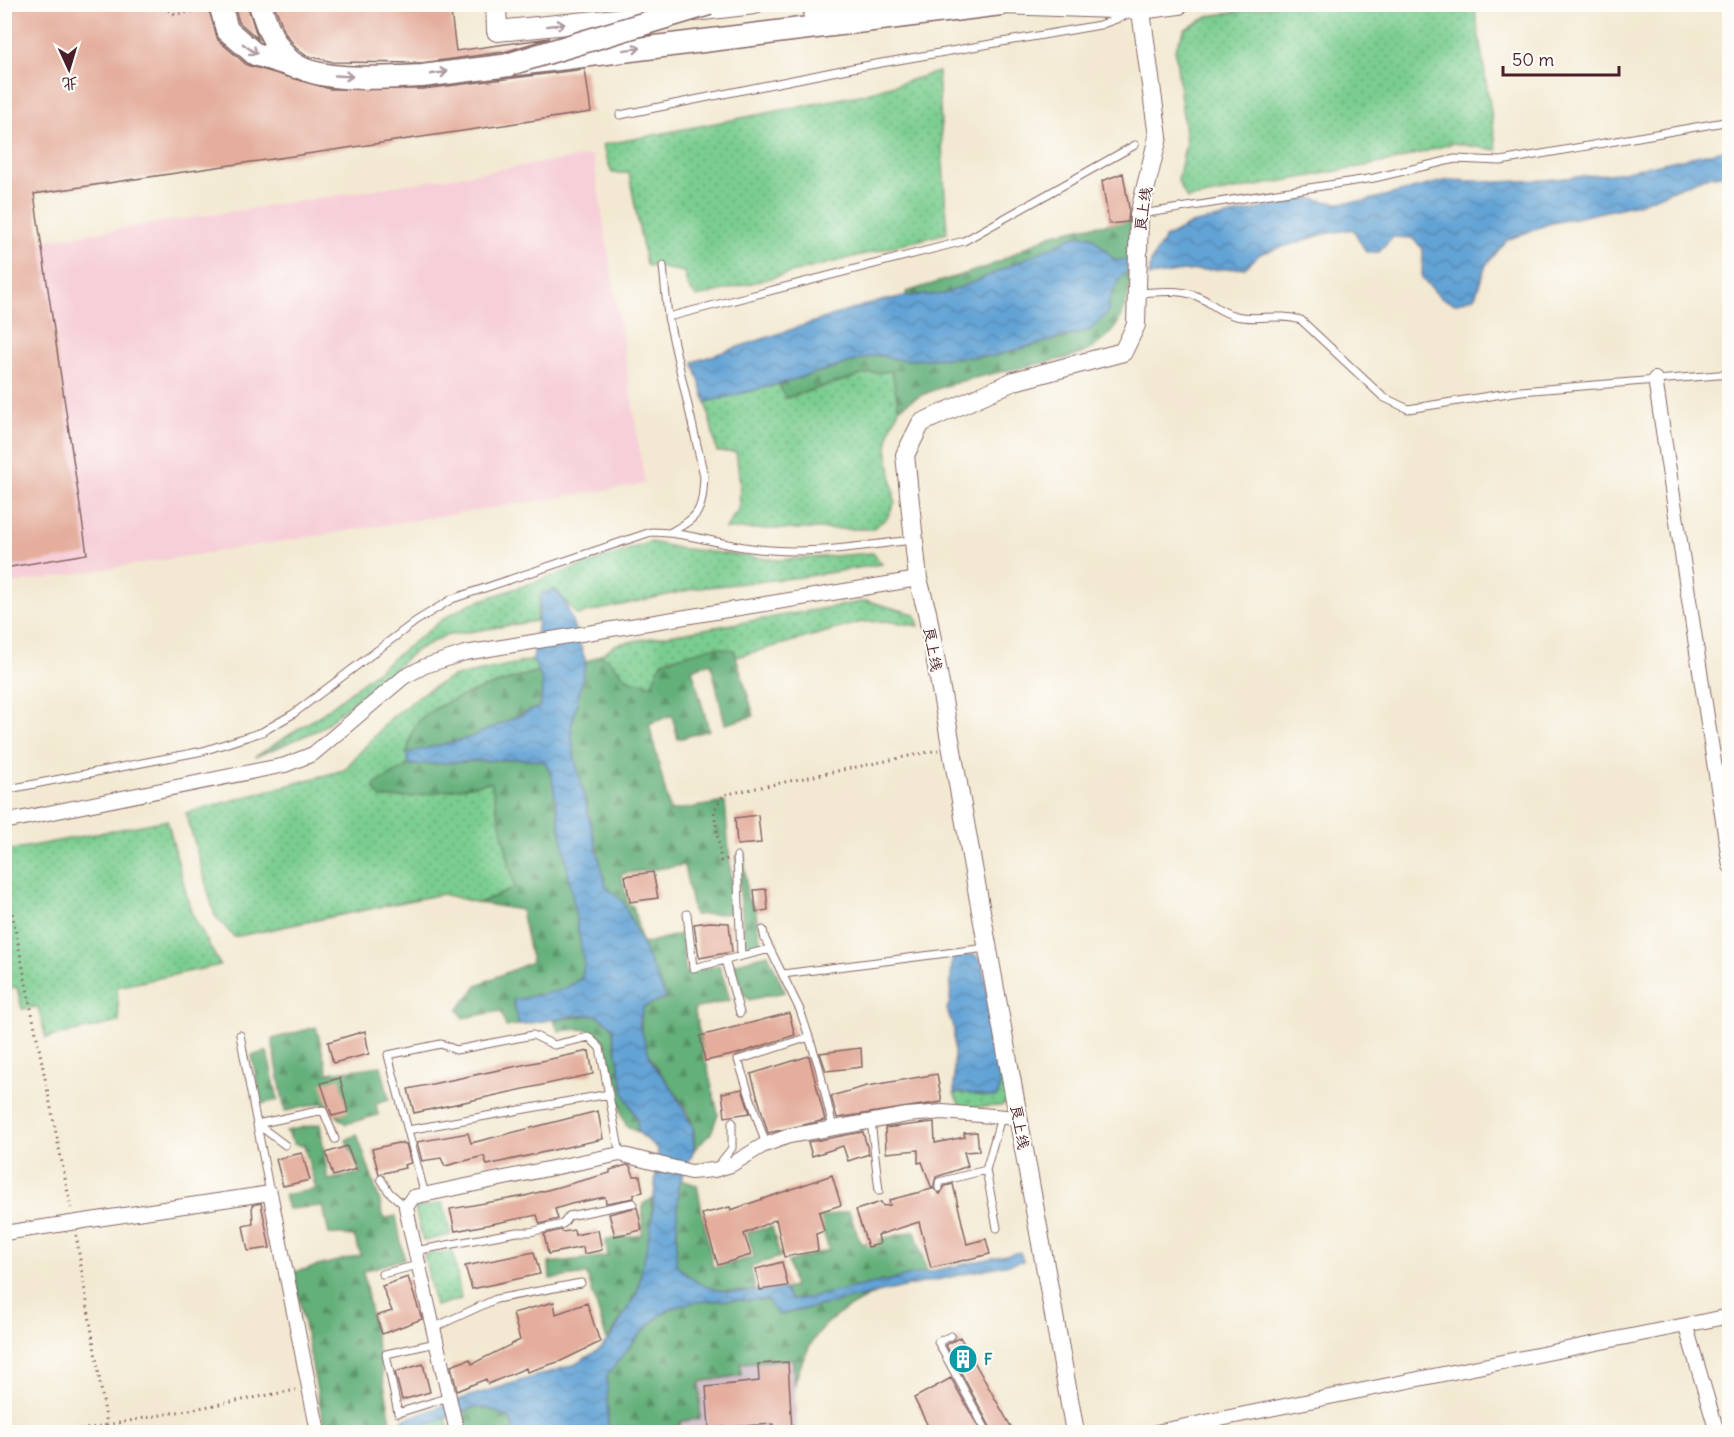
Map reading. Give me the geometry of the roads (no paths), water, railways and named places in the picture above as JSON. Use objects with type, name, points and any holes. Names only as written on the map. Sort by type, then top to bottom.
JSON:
[{"type":"highway","points":[[220,4],[228,30],[255,54],[302,69],[335,76],[381,77],[422,76],[1001,4]]},
{"type":"highway","points":[[260,4],[267,30],[287,59],[302,69]]},
{"type":"highway","points":[[510,64],[709,4]]},
{"type":"highway","points":[[768,32],[854,4]]},
{"type":"main road","points":[[496,4],[497,32],[754,4]]},
{"type":"main road","points":[[1001,4],[1140,7],[1179,4]]},
{"type":"street","name":"良上线","points":[[1075,1432],[1009,1117],[987,948],[927,612],[918,579],[912,540],[905,455],[921,423],[1014,381],[1123,352],[1136,325],[1139,215],[1158,137],[1140,7]]},
{"type":"street","points":[[1655,379],[1730,866]]},
{"type":"street","points":[[4,822],[285,765],[313,754],[404,677],[465,652],[918,579]]},
{"type":"street","points":[[457,1432],[406,1207],[413,1197],[620,1154],[691,1172],[714,1170],[731,1165],[766,1144],[789,1136],[871,1121],[942,1112],[1009,1117]]},
{"type":"street","points":[[4,1233],[270,1192],[318,1432]]},
{"type":"street","points":[[1156,1432],[1686,1327],[1730,1316]]},
{"type":"street","points":[[1686,1327],[1717,1432]]},
{"type":"lane","points":[[620,115],[847,69],[1100,25],[1140,7]]},
{"type":"lane","points":[[1139,215],[1374,178],[1455,159],[1501,162],[1591,148],[1730,121]]},
{"type":"lane","points":[[668,317],[964,241],[1135,145]]},
{"type":"lane","points":[[663,266],[668,317],[704,476],[703,501],[693,520],[670,532]]},
{"type":"lane","points":[[1138,293],[1189,293],[1204,299],[1222,313],[1239,317],[1287,315],[1301,320],[1383,397],[1408,409],[1521,391],[1730,374]]},
{"type":"lane","points":[[4,790],[203,751],[262,732],[293,714],[416,621],[452,599],[651,532],[670,532],[752,548],[819,551],[912,540]]},
{"type":"lane","points":[[737,856],[741,956]]},
{"type":"lane","points":[[687,914],[693,968],[770,949]]},
{"type":"lane","points":[[764,930],[770,949],[809,1037],[833,1128]]},
{"type":"lane","points":[[783,974],[987,948]]},
{"type":"lane","points":[[725,960],[740,1013]]},
{"type":"lane","points":[[240,1035],[270,1192]]},
{"type":"lane","points":[[425,1195],[388,1055],[441,1044],[456,1050],[533,1035],[554,1045],[589,1037],[600,1048],[620,1154]]},
{"type":"lane","points":[[766,1144],[738,1060],[809,1037]]},
{"type":"lane","points":[[408,1130],[609,1094]]},
{"type":"lane","points":[[257,1124],[323,1110],[335,1139]]},
{"type":"lane","points":[[997,1228],[986,1170],[1009,1117]]},
{"type":"lane","points":[[871,1121],[879,1191]]},
{"type":"lane","points":[[714,1170],[732,1148],[732,1122]]},
{"type":"lane","points":[[257,1124],[285,1146]]},
{"type":"lane","points":[[939,1188],[939,1182],[986,1170]]},
{"type":"lane","points":[[381,1179],[389,1192],[406,1207]]},
{"type":"lane","points":[[415,1251],[517,1232],[530,1232],[563,1224],[568,1216],[633,1203]]},
{"type":"lane","points":[[382,1274],[418,1265]]},
{"type":"lane","points":[[433,1328],[496,1299],[581,1283]]},
{"type":"lane","points":[[951,1336],[938,1342],[987,1432]]},
{"type":"lane","points":[[436,1343],[386,1354],[398,1413],[449,1396]]},
{"type":"water","points":[[1729,149],[1729,174],[1705,177],[1638,204],[1548,224],[1507,240],[1486,265],[1475,297],[1455,304],[1441,298],[1422,278],[1423,249],[1412,238],[1393,237],[1379,252],[1366,252],[1353,229],[1324,234],[1260,254],[1245,268],[1184,271],[1149,276],[1151,261],[1165,238],[1191,224],[1308,198],[1337,203],[1364,201],[1448,180],[1498,182],[1617,173]]},
{"type":"water","points":[[1075,236],[1091,236],[1115,260],[1131,260],[1132,268],[1120,278],[1111,295],[1107,313],[1090,330],[994,356],[902,360],[875,355],[779,384],[706,402],[693,362],[871,303],[906,296],[944,294]]},
{"type":"water","points":[[555,589],[566,604],[586,662],[571,728],[574,755],[606,886],[623,902],[666,998],[643,1007],[639,1024],[652,1063],[673,1090],[693,1127],[694,1150],[678,1186],[676,1264],[688,1276],[712,1289],[739,1292],[784,1289],[792,1301],[1020,1252],[1023,1261],[778,1315],[767,1300],[703,1301],[678,1306],[651,1323],[607,1375],[608,1432],[515,1432],[510,1418],[487,1408],[473,1408],[427,1425],[396,1429],[402,1420],[467,1397],[576,1364],[600,1349],[612,1335],[637,1293],[652,1221],[658,1149],[639,1133],[636,1117],[624,1093],[612,1026],[596,1015],[519,1025],[513,1000],[562,990],[582,978],[584,964],[551,773],[544,761],[518,759],[409,765],[407,753],[469,738],[541,706],[542,680],[533,660],[541,594]]},
{"type":"water","points":[[961,955],[975,955],[982,962],[998,1058],[1000,1090],[996,1097],[964,1092],[954,1093],[954,1030],[947,1009],[950,1001],[952,958]]},
{"type":"place","name":"F","points":[[963,1359]]}]
